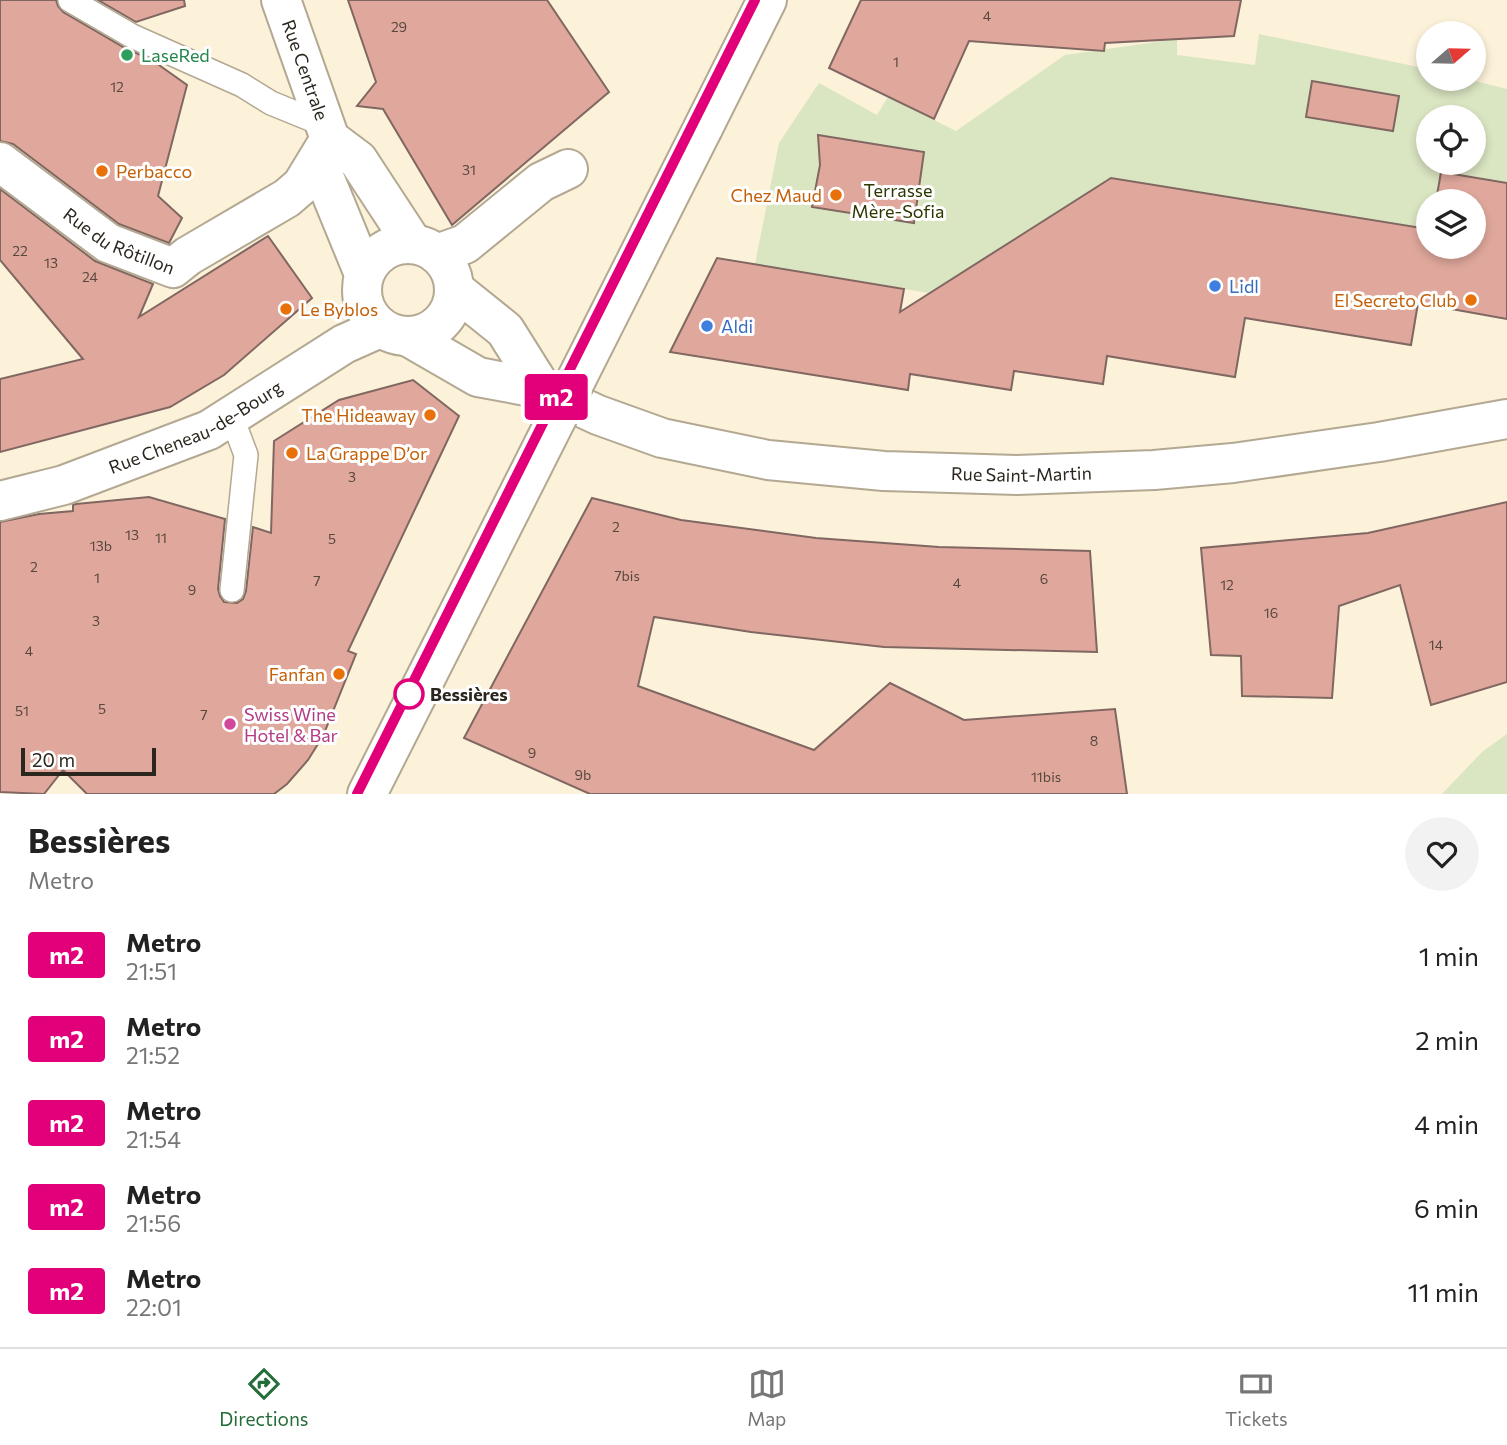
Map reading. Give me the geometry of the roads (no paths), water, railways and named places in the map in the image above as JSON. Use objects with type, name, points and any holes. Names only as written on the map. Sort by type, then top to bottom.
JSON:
[{"type":"street","name":"Rue Centrale","points":[[281,0],[327,132],[323,174],[364,274]]},
{"type":"street","points":[[367,794],[767,0]]},
{"type":"street","name":"Rue Centrale","points":[[327,132],[358,160],[425,249]]},
{"type":"street","name":"Rue du Rôtillon","points":[[0,162],[108,243],[173,268],[188,256],[295,192],[302,185],[327,132]]},
{"type":"street","points":[[364,274],[371,261],[383,251],[398,245],[425,249],[465,244],[541,181],[568,169]]},
{"type":"street","points":[[394,332],[422,334],[445,317],[452,304],[452,276],[446,264],[425,249]]},
{"type":"street","name":"Rue Saint-Martin","points":[[364,274],[361,289],[363,304],[370,317],[478,377],[542,389],[598,415],[662,438],[768,460],[884,471],[1017,475],[1154,470],[1233,463],[1379,442],[1507,419]]},
{"type":"street","points":[[454,289],[505,330],[542,389]]},
{"type":"street","name":"Rue Cheneau-de-Bourg","points":[[0,501],[64,485],[209,430],[344,344],[394,332]]},
{"type":"lane","points":[[70,0],[132,36],[242,85],[327,132]]},
{"type":"lane","points":[[231,415],[246,455],[232,590]]},
{"type":"railway","points":[[444,622],[693,122]]},
{"type":"railway","points":[[462,631],[711,131]]},
{"type":"metro line","name":"m2","points":[[357,794],[755,0]]},
{"type":"place","name":"LaseRed","points":[[127,55]]},
{"type":"place","name":"Perbacco","points":[[102,171]]},
{"type":"place","name":"Chez Maud","points":[[836,195]]},
{"type":"place","name":"Lidl","points":[[1215,286]]},
{"type":"place","name":"El Secreto Club","points":[[1471,300]]},
{"type":"place","name":"Le Byblos","points":[[286,309]]},
{"type":"place","name":"Aldi","points":[[707,326]]},
{"type":"place","name":"The Hideaway","points":[[430,415]]},
{"type":"place","name":"La Grappe D’or","points":[[292,453]]},
{"type":"place","name":"Fanfan","points":[[339,674]]},
{"type":"place","name":"Bessières","points":[[409,694]]},
{"type":"place","name":"Swiss Wine Hotel & Bar","points":[[230,724]]},
{"type":"park label","name":"Terrasse Mère-Sofia","points":[[898,200]]}]
